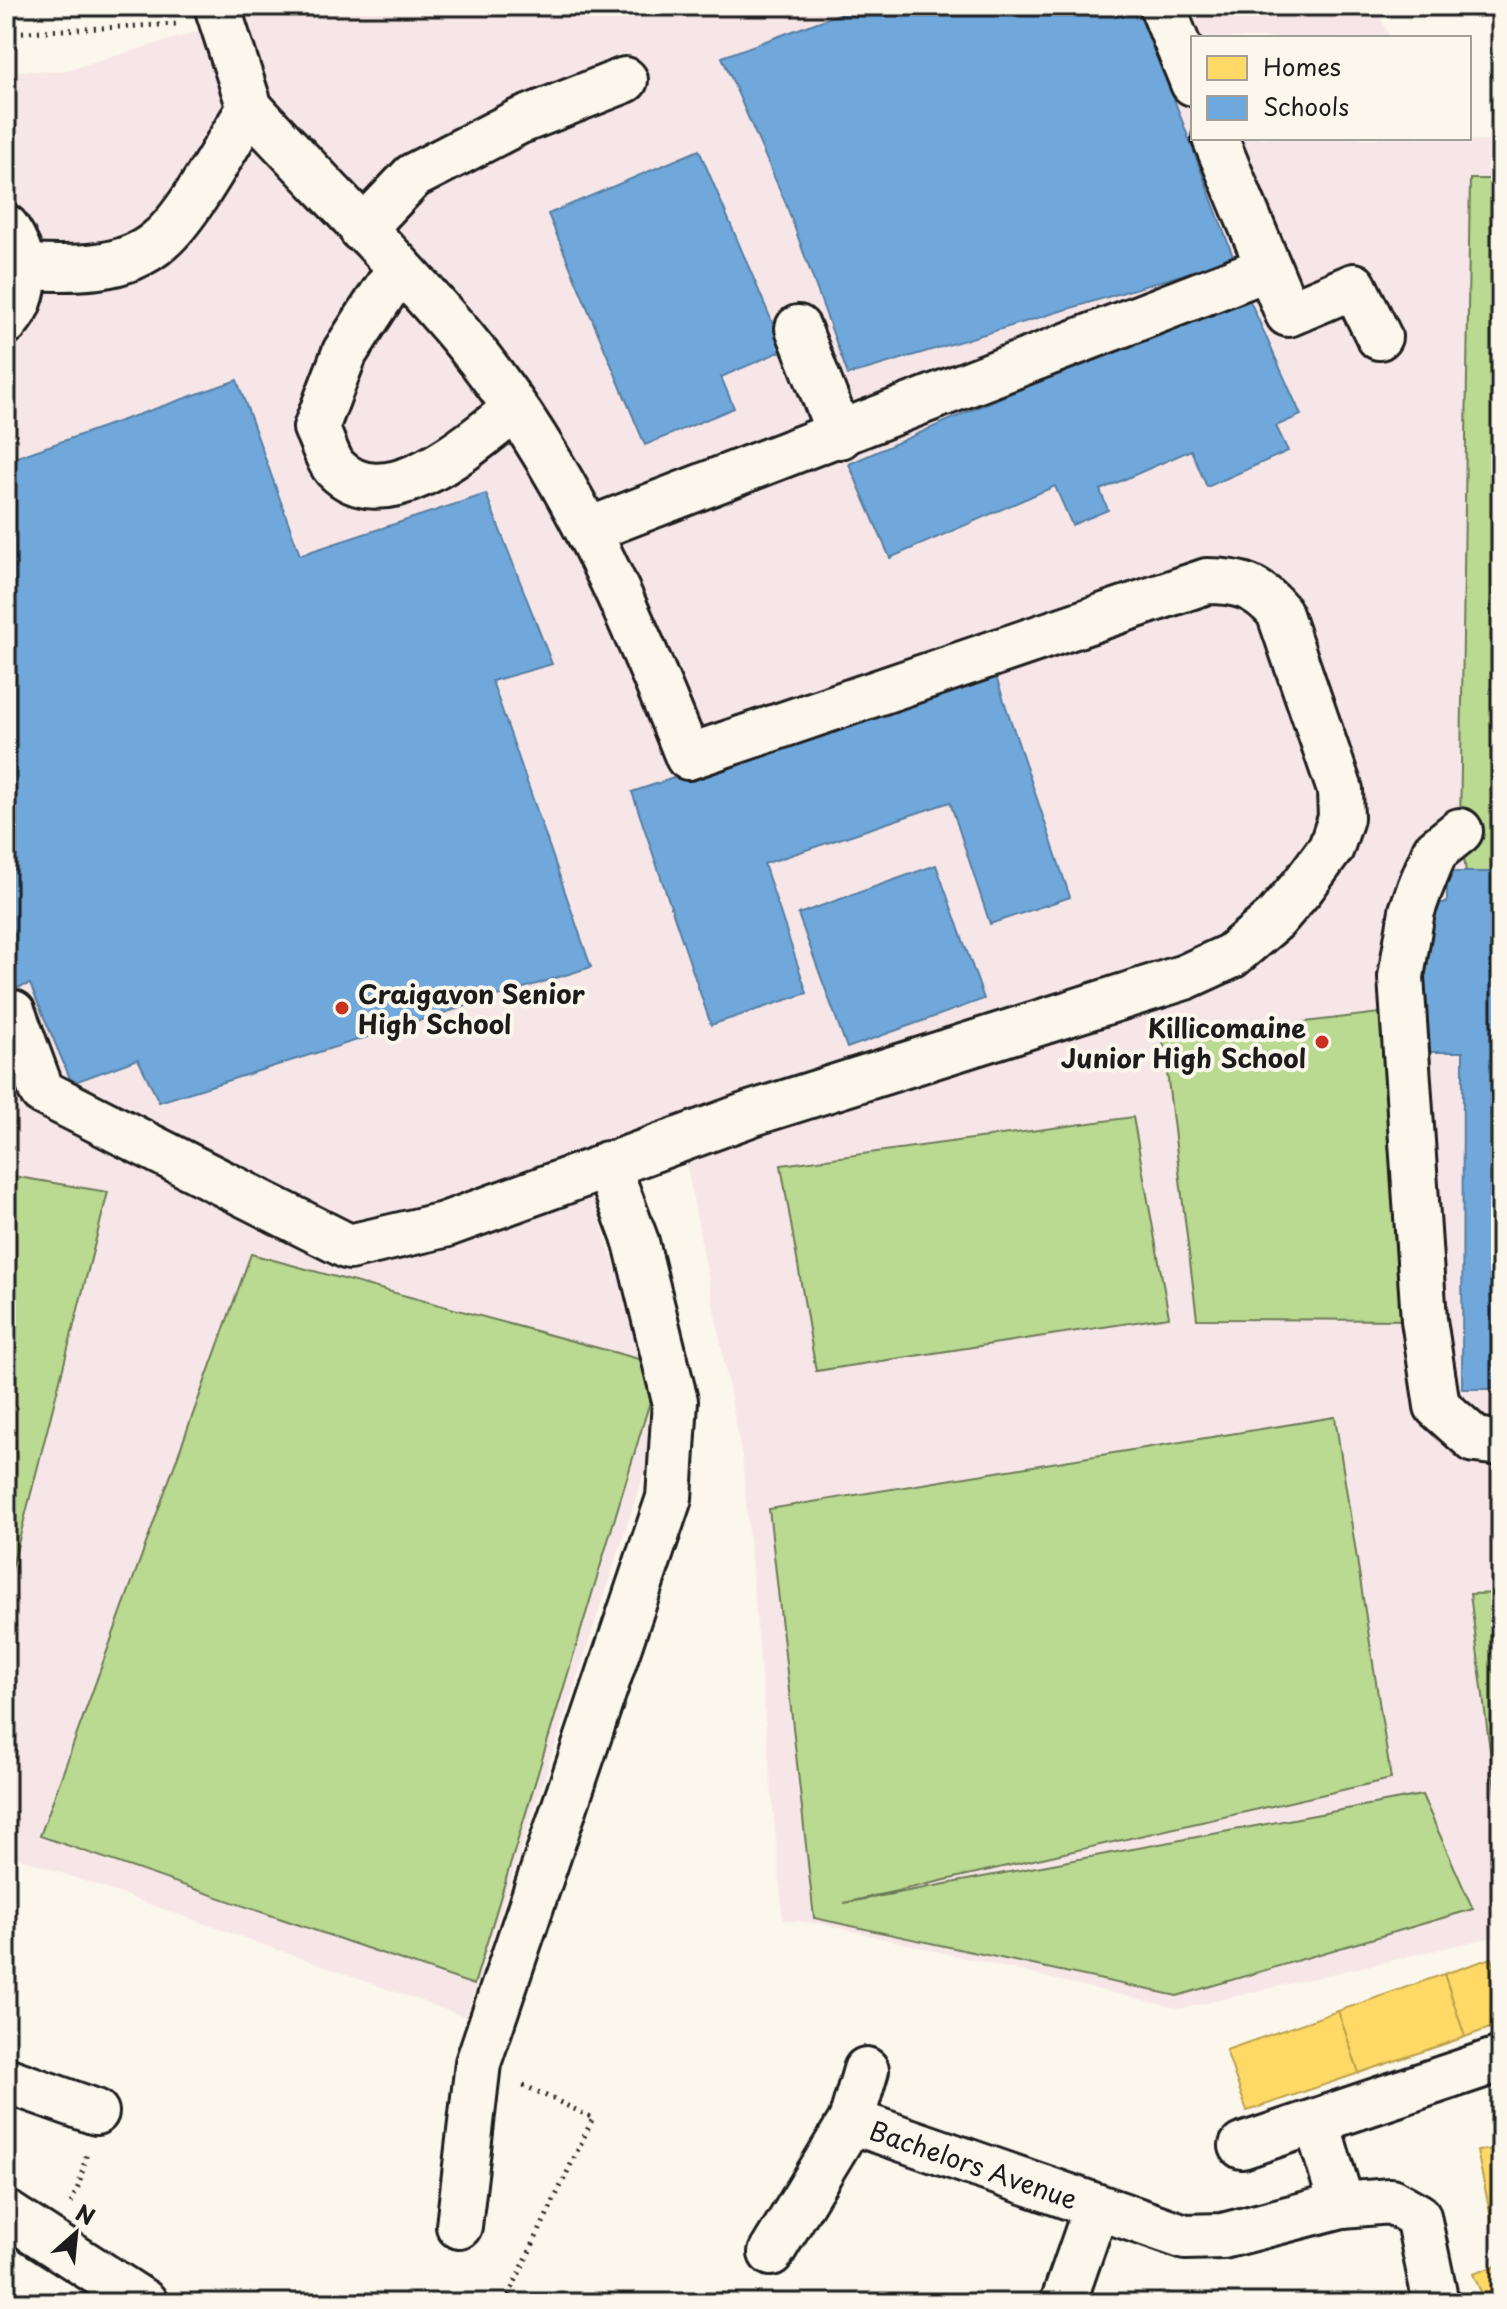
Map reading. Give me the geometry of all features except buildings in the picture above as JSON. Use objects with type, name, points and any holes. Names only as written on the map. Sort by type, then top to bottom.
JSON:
[{"type":"street","points":[[1162,6],[1191,78]]},
{"type":"street","points":[[13,1013],[42,1092],[349,1247],[444,1225],[753,1113],[1185,977],[1231,956],[1275,919],[1331,848],[1341,818],[1340,790],[1279,612],[1262,592],[1236,581],[1207,581],[688,757],[589,530],[515,409],[461,337],[250,108],[218,9]]},
{"type":"street","points":[[362,230],[413,176],[518,122],[625,80]]},
{"type":"street","points":[[25,267],[79,270],[130,257],[160,241],[250,108]]},
{"type":"street","points":[[1216,140],[1288,314],[1354,286],[1379,337]]},
{"type":"street","points":[[6,227],[18,246],[25,267],[23,291],[15,311],[6,322]]},
{"type":"street","points":[[589,530],[840,436],[1268,268]]},
{"type":"street","points":[[399,269],[345,352],[316,428],[335,467],[370,487],[407,482],[454,455],[515,409]]},
{"type":"street","points":[[798,328],[840,436]]},
{"type":"street","points":[[1460,831],[1435,851],[1420,888],[1412,911],[1401,977],[1424,1320],[1437,1406],[1475,1440],[1501,1443]]},
{"type":"street","points":[[459,2226],[478,2063],[669,1498],[675,1401],[636,1242],[607,1164]]},
{"type":"street","points":[[1242,2146],[1317,2124],[1501,2059]]},
{"type":"street","points":[[771,2253],[851,2121],[866,2070]]},
{"type":"street","points":[[6,2080],[96,2112]]},
{"type":"street","name":"Bachelors Avenue","points":[[851,2121],[1185,2237],[1223,2236],[1342,2205],[1391,2201],[1418,2216],[1436,2303]]},
{"type":"street","points":[[1317,2124],[1342,2205]]},
{"type":"street","name":"Bachelors Avenue","points":[[1063,2303],[1096,2208]]},
{"type":"street","points":[[6,2213],[145,2303]]},
{"type":"path","points":[[6,33],[179,24],[218,9]]},
{"type":"path","points":[[478,2063],[593,2118],[505,2303]]},
{"type":"path","points":[[52,2242],[79,2185],[96,2112]]},
{"type":"shaded area","points":[[264,6],[1375,6],[1389,36],[1191,36],[1191,140],[1501,142],[1501,1935],[1180,2009],[822,1924],[783,1920],[742,1457],[686,1161],[588,1185],[637,1333],[662,1391],[653,1446],[466,2017],[6,1853],[6,70],[60,72],[190,34]]},
{"type":"green space","points":[[1470,179],[1501,179],[1501,872],[1466,872],[1460,831]]},
{"type":"green space","points":[[1404,1010],[1424,1320],[1197,1319],[1163,1039]]},
{"type":"green space","points":[[1133,1117],[1169,1317],[816,1371],[781,1165]]},
{"type":"green space","points":[[6,1175],[108,1192],[6,1591]]},
{"type":"green space","points":[[251,1254],[661,1365],[474,1985],[40,1836]]},
{"type":"green space","points":[[1335,1417],[1391,1779],[844,1903],[1422,1795],[1473,1909],[1177,1996],[814,1918],[769,1509]]},
{"type":"green space","points":[[1501,1593],[1501,1837],[1470,1594]]},
{"type":"place","name":"Craigavon Senior High School","points":[[342,1008]]},
{"type":"place","name":"Killicomaine Junior High School","points":[[1322,1042]]}]
